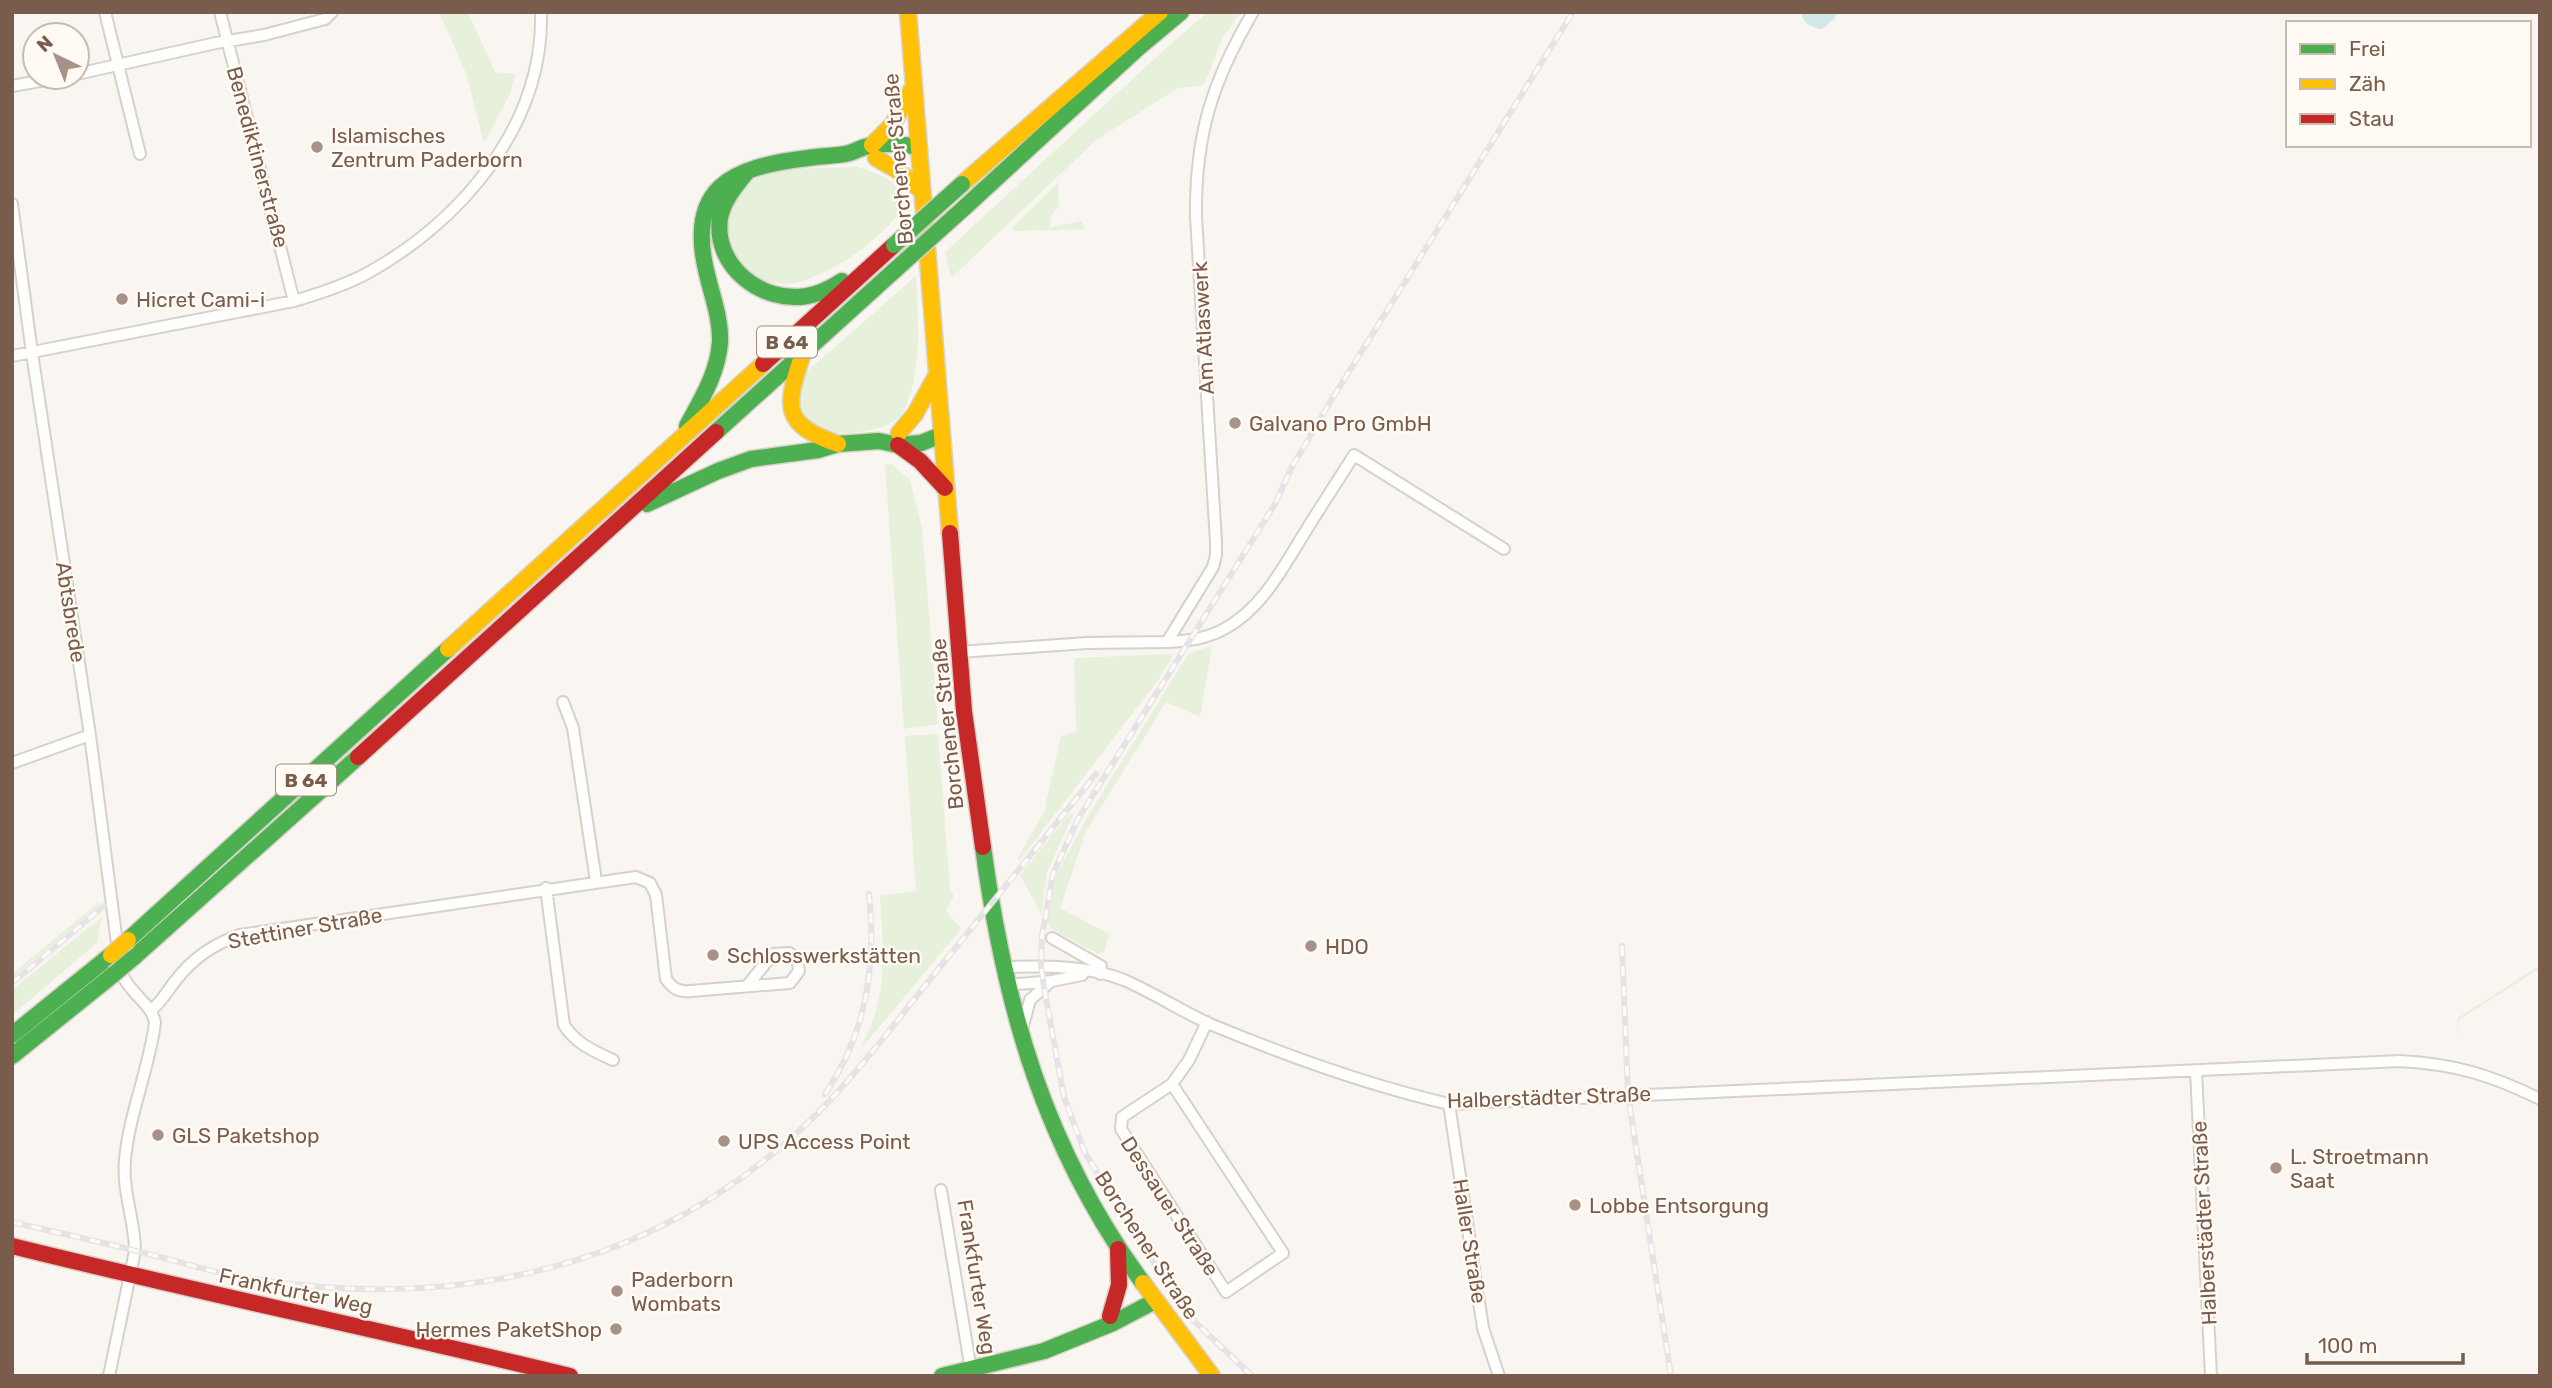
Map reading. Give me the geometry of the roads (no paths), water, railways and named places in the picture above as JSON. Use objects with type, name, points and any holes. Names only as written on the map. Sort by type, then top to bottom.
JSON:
[{"type":"main road","name":"Borchener Straße","points":[[908,12],[959,652],[975,794],[1007,985],[1020,1035],[1064,1153],[1118,1246],[1212,1376]]},
{"type":"main road","name":"B 64","points":[[12,1035],[128,940],[894,245],[1160,12]]},
{"type":"main road","name":"B 64","points":[[12,1056],[133,958],[343,771],[1138,48],[1181,12]]},
{"type":"main road","points":[[874,152],[913,87]]},
{"type":"main road","points":[[680,440],[714,374],[720,342],[702,237],[704,213],[723,181],[776,161],[874,152],[894,143],[918,147]]},
{"type":"main road","points":[[874,152],[922,191]]},
{"type":"main road","points":[[750,169],[727,198],[720,218],[719,237],[731,266],[742,279],[754,287],[789,296],[802,297],[821,293],[894,245]]},
{"type":"main road","points":[[802,354],[789,400],[791,413],[806,432],[838,444]]},
{"type":"main road","points":[[899,439],[936,376]]},
{"type":"main road","points":[[624,515],[675,489],[751,459],[818,450],[838,444],[899,439],[928,431],[941,435]]},
{"type":"main road","points":[[899,439],[945,488]]},
{"type":"main road","name":"Frankfurter Weg","points":[[12,1246],[570,1376]]},
{"type":"main road","points":[[1110,1316],[1119,1285],[1118,1246]]},
{"type":"main road","name":"Frankfurter Weg","points":[[1092,1331],[1110,1316],[1152,1296]]},
{"type":"main road","name":"Frankfurter Weg","points":[[942,1376],[1044,1351],[1113,1323],[1152,1296]]},
{"type":"street","points":[[105,12],[140,154]]},
{"type":"street","name":"Benediktinerstraße","points":[[220,12],[294,301]]},
{"type":"street","points":[[91,71],[325,19],[332,12]]},
{"type":"street","points":[[12,356],[294,301],[328,291],[364,275],[404,251],[448,213],[506,144],[526,103],[536,66],[542,30],[541,12]]},
{"type":"street","name":"Am Atlaswerk","points":[[1167,642],[1213,567],[1216,555],[1196,217],[1197,166],[1211,96],[1253,12]]},
{"type":"street","name":"Abtsbrede","points":[[12,205],[90,735],[120,972],[130,989],[150,1010]]},
{"type":"street","points":[[959,652],[1087,643],[1190,641],[1224,630],[1247,614],[1268,592],[1354,455],[1504,549]]},
{"type":"street","points":[[563,702],[573,728],[596,881]]},
{"type":"street","points":[[12,763],[90,735]]},
{"type":"street","name":"Stettiner Straße","points":[[150,1010],[159,1004],[187,966],[204,951],[240,935],[636,877],[649,883],[656,895],[666,979],[671,987],[681,992],[790,983],[799,971],[797,958],[789,953],[773,954],[747,986]]},
{"type":"street","points":[[547,888],[564,1025],[580,1044],[613,1060]]},
{"type":"street","name":"Halberstädter Straße","points":[[1052,938],[1101,966],[1096,973]]},
{"type":"street","name":"Halberstädter Straße","points":[[1003,967],[1041,966],[1096,973],[1138,987],[1208,1022],[1326,1068],[1410,1095],[1449,1104],[2380,1061],[2415,1062],[2468,1069],[2540,1099]]},
{"type":"street","points":[[1007,985],[1096,973]]},
{"type":"street","points":[[1020,1035],[1030,1000],[1052,981]]},
{"type":"street","points":[[109,1376],[132,1275],[135,1239],[126,1195],[125,1157],[154,1032],[154,1017],[150,1010]]},
{"type":"street","name":"Dessauer Straße","points":[[1172,1084],[1283,1253],[1227,1293],[1121,1129],[1122,1117],[1172,1084],[1189,1060],[1208,1022]]},
{"type":"street","name":"Halberstädter Straße","points":[[2196,1070],[2211,1376]]},
{"type":"street","points":[[1979,1081],[1980,1094]]},
{"type":"street","name":"Haller Straße","points":[[1449,1104],[1483,1328],[1499,1376]]},
{"type":"street","name":"Frankfurter Weg","points":[[941,1191],[971,1370]]},
{"type":"water","points":[[1801,12],[1837,12],[1834,19],[1822,29],[1808,25]]},
{"type":"railway","points":[[1252,1376],[1192,1319],[1085,1153],[1064,1097],[1041,966],[1042,936],[1053,874],[1078,819],[1275,504],[1292,467],[1332,399],[1573,12]]},
{"type":"railway","points":[[12,1222],[230,1275],[317,1287],[393,1289],[467,1284],[539,1271],[609,1249],[676,1219],[740,1179],[818,1113],[867,1059],[1096,774]]},
{"type":"railway","points":[[825,1094],[850,1048],[865,998],[871,947],[869,894]]},
{"type":"railway","points":[[12,983],[104,906]]},
{"type":"railway","points":[[1622,946],[1628,1095],[1671,1376]]},
{"type":"place","name":"Islamisches Zentrum Paderborn","points":[[317,147]]},
{"type":"place","name":"Hicret Cami-i","points":[[122,299]]},
{"type":"place","name":"Galvano Pro GmbH","points":[[1235,423]]},
{"type":"place","name":"HDO","points":[[1311,946]]},
{"type":"place","name":"Schlosswerkstätten","points":[[713,955]]},
{"type":"place","name":"GLS Paketshop","points":[[158,1135]]},
{"type":"place","name":"UPS Access Point","points":[[724,1141]]},
{"type":"place","name":"L. Stroetmann Saat","points":[[2276,1168]]},
{"type":"place","name":"Lobbe Entsorgung","points":[[1575,1205]]},
{"type":"place","name":"Paderborn Wombats","points":[[617,1291]]},
{"type":"place","name":"Hermes PaketShop","points":[[616,1329]]}]
